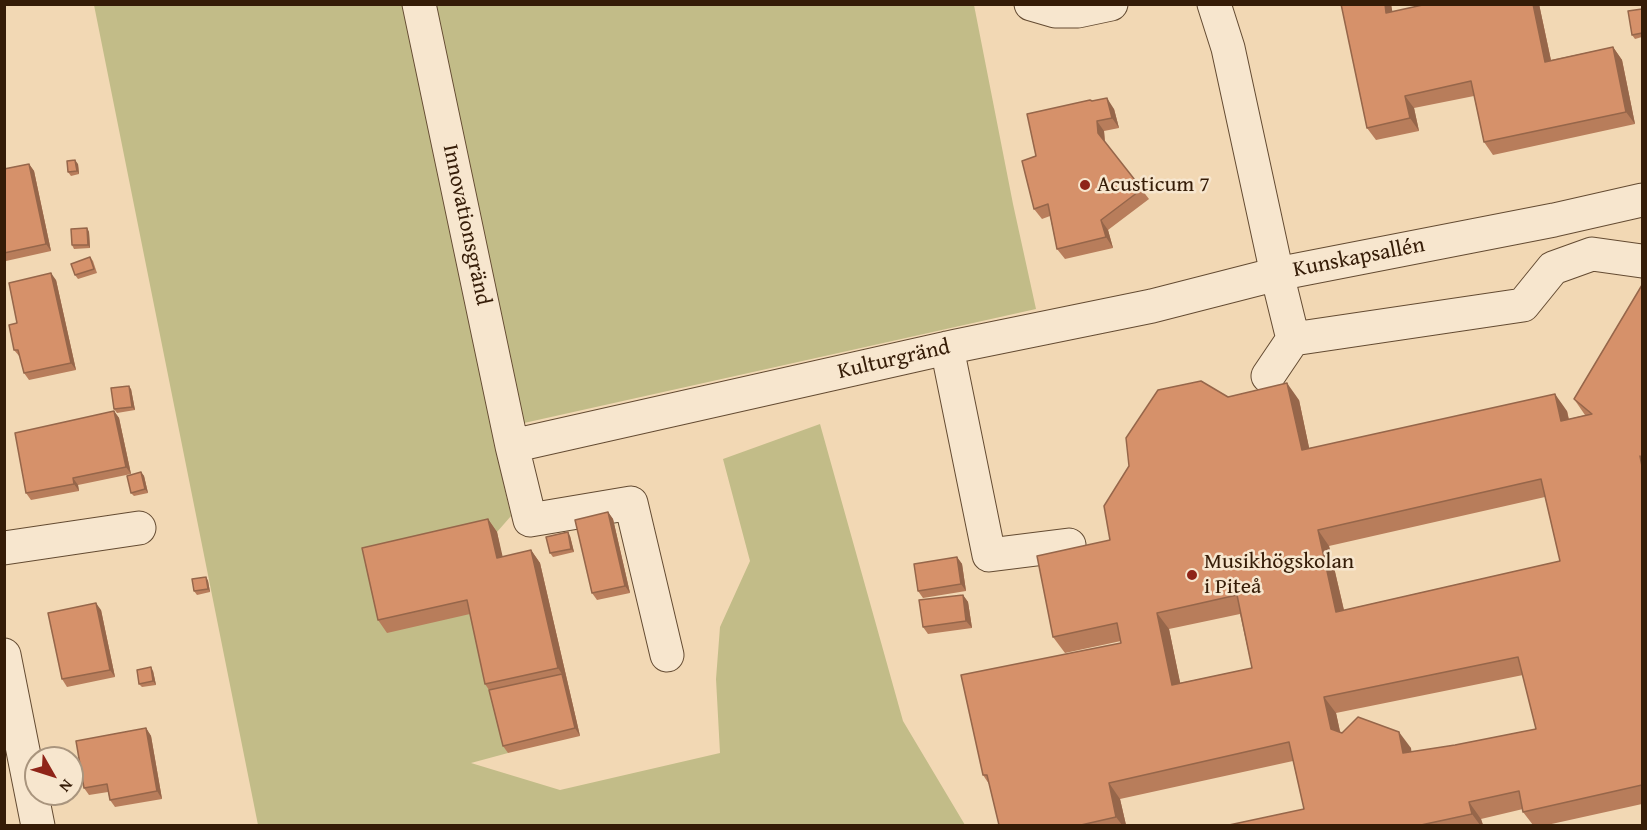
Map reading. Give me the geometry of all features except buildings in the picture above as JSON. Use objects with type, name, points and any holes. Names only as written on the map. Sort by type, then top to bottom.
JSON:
[{"type":"street","name":"Innovationsgränd","points":[[419,4],[458,180],[512,446],[530,520],[631,503],[667,655]]},
{"type":"street","points":[[1031,4],[1055,11],[1078,11],[1111,4]]},
{"type":"street","name":"Kunskapsallén","points":[[1214,4],[1228,48],[1277,274],[1554,220],[1642,200]]},
{"type":"street","points":[[1268,376],[1293,339],[1523,305],[1553,268],[1592,254],[1642,261]]},
{"type":"street","name":"Kulturgränd","points":[[512,446],[947,348],[1152,306],[1277,274]]},
{"type":"street","points":[[1277,274],[1293,339]]},
{"type":"street","points":[[947,348],[989,555],[1069,544]]},
{"type":"street","points":[[4,548],[139,528]]},
{"type":"street","points":[[4,655],[38,825]]},
{"type":"shaded area","points":[[94,5],[974,5],[1036,309],[524,423],[499,464],[511,516],[497,532],[372,560],[476,613],[508,753],[471,763],[560,790],[720,753],[716,679],[720,627],[750,561],[723,459],[820,424],[903,721],[965,825],[258,825]]},
{"type":"place","name":"Acusticum 7","points":[[1085,185]]},
{"type":"place","name":"Musikhögskolan i Piteå","points":[[1192,575]]}]
